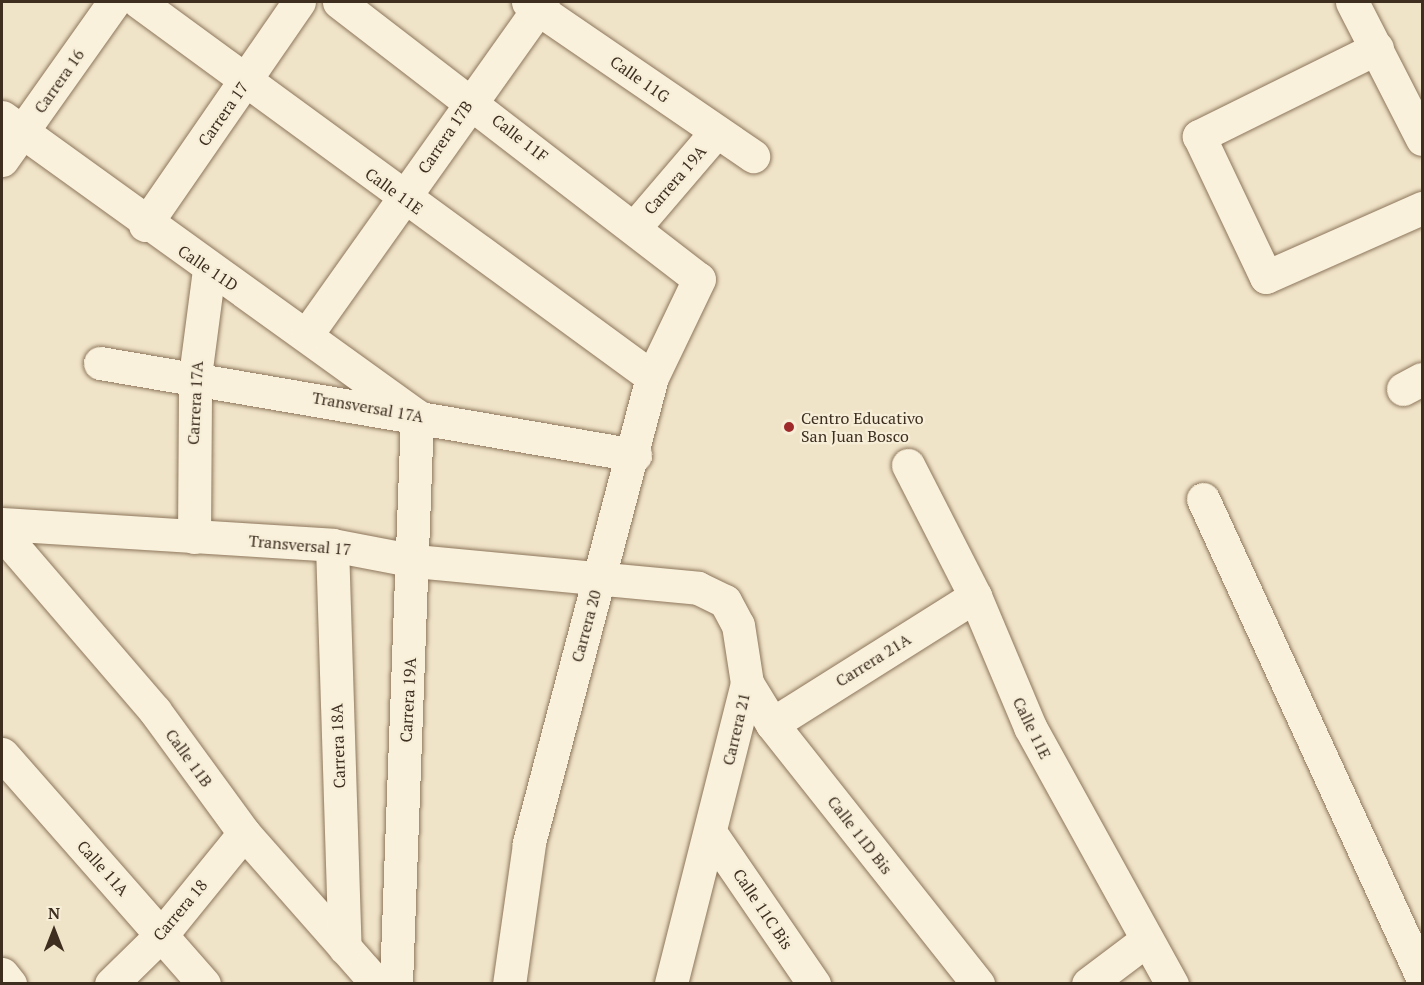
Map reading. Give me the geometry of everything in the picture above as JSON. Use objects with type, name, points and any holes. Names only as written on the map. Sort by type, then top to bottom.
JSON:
[{"type":"street","name":"Carrera 16","points":[[2,159],[13,124],[114,2]]},
{"type":"street","name":"Calle 11E","points":[[139,2],[404,198],[652,377]]},
{"type":"street","name":"Carrera 17","points":[[145,225],[299,2]]},
{"type":"street","name":"Calle 11F","points":[[339,2],[471,99],[699,279]]},
{"type":"street","points":[[1352,2],[1422,139]]},
{"type":"street","name":"Carrera 17B","points":[[307,334],[404,198],[536,4]]},
{"type":"street","name":"Calle 11G","points":[[536,4],[753,156]]},
{"type":"street","points":[[1377,48],[1199,136],[1266,277],[1422,208]]},
{"type":"street","name":"Calle 11D","points":[[13,124],[145,225],[307,334],[417,416]]},
{"type":"street","name":"Carrera 19A","points":[[634,228],[716,132]]},
{"type":"street","name":"Carrera 17A","points":[[194,537],[195,376],[209,269]]},
{"type":"street","name":"Carrera 20","points":[[509,984],[529,844],[598,582],[635,455],[652,377],[699,279]]},
{"type":"street","name":"Transversal 17A","points":[[100,363],[195,376],[635,455]]},
{"type":"street","name":"Carrera 19A","points":[[396,984],[415,561],[417,416]]},
{"type":"street","name":"Calle 11E","points":[[908,465],[975,596],[1030,727],[1145,940],[1172,984]]},
{"type":"street","points":[[1203,499],[1422,977]]},
{"type":"street","name":"Transversal 17","points":[[2,524],[332,545],[415,561],[598,582]]},
{"type":"street","name":"Calle 11B","points":[[2,533],[154,711],[244,833],[376,984]]},
{"type":"street","name":"Carrera 18A","points":[[332,545],[345,948]]},
{"type":"street","name":"Carrera 21","points":[[598,582],[698,588],[725,601],[738,625],[747,684],[712,836],[671,984]]},
{"type":"street","name":"Carrera 21A","points":[[772,724],[975,596]]},
{"type":"street","name":"Calle 11D Bis","points":[[747,684],[772,724],[978,984]]},
{"type":"street","name":"Calle 11A","points":[[2,754],[204,984]]},
{"type":"street","name":"Carrera 18","points":[[111,984],[162,934],[244,833]]},
{"type":"street","name":"Calle 11C Bis","points":[[712,836],[814,984]]},
{"type":"street","points":[[1089,984],[1145,940]]},
{"type":"street","points":[[2,974],[10,984]]},
{"type":"place","name":"Centro Educativo San Juan Bosco","points":[[789,427]]}]
